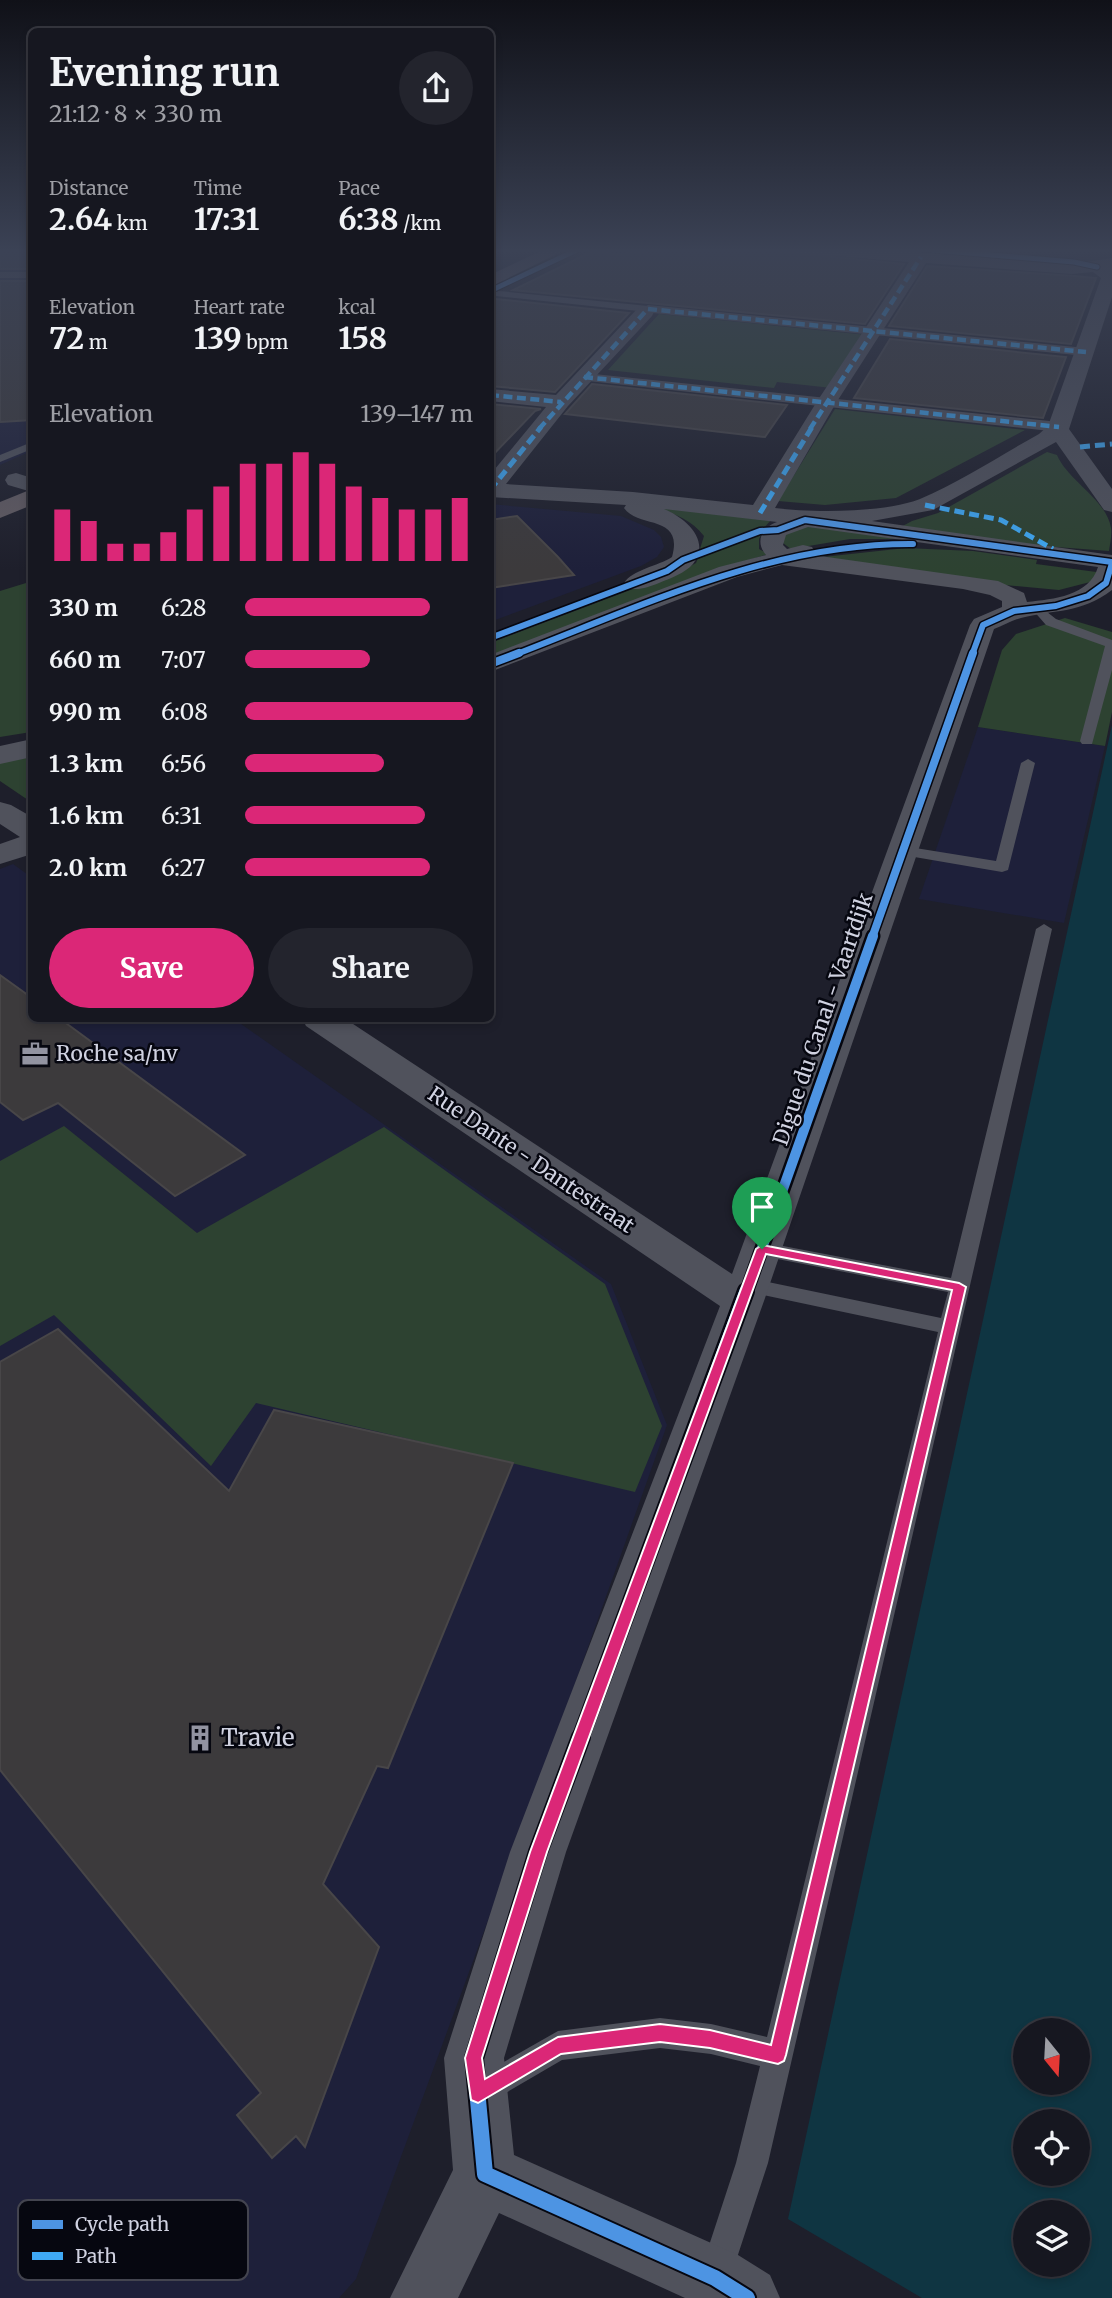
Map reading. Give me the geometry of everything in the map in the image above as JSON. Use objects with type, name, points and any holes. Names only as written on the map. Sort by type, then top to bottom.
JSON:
[{"type":"main road","points":[[0,511],[22,485]]},
{"type":"street","points":[[494,485],[561,402],[605,355]]},
{"type":"street","points":[[760,513],[826,403],[859,355]]},
{"type":"street","points":[[1026,610],[1015,598],[998,589],[892,570],[782,558],[771,546],[771,539],[778,530],[805,520],[877,514],[925,505],[1047,439],[1059,428],[1085,355]]},
{"type":"street","points":[[584,377],[1059,428],[1105,491],[1112,505]]},
{"type":"street","points":[[494,395],[561,402]]},
{"type":"street","points":[[494,490],[633,499],[760,513],[1112,562]]},
{"type":"street","points":[[494,636],[667,571],[683,560],[687,540],[681,529],[663,517],[643,510],[589,497]]},
{"type":"street","points":[[494,662],[728,572],[782,558],[846,545],[899,544],[1014,550]]},
{"type":"street","name":"Digue du Canal - Vaartdijk","points":[[485,2174],[474,2058],[538,1852],[770,1278],[902,851],[983,625],[1026,610],[1077,601],[1096,592],[1106,583],[1112,562]]},
{"type":"street","points":[[0,755],[28,749]]},
{"type":"street","points":[[0,811],[28,828]]},
{"type":"street","points":[[0,855],[28,845]]},
{"type":"street","name":"Rue Dante - Dantestraat","points":[[326,1022],[770,1278]]},
{"type":"street","points":[[423,2298],[485,2174],[731,2288]]},
{"type":"lane","points":[[0,459],[28,447]]},
{"type":"lane","points":[[1026,610],[1112,644],[1087,741]]},
{"type":"lane","points":[[902,851],[1002,867],[1028,763]]},
{"type":"lane","points":[[731,2288],[752,2163],[1044,929]]},
{"type":"lane","points":[[770,1278],[959,1287]]},
{"type":"lane","points":[[770,1278],[950,1328]]},
{"type":"lane","points":[[478,2094],[558,2046],[584,2042],[660,2033],[710,2039],[778,2055]]},
{"type":"shaded area","points":[[0,355],[28,355],[28,452],[0,465]]},
{"type":"shaded area","points":[[494,504],[621,516],[654,530],[661,537],[664,547],[657,557],[641,566],[494,621]]},
{"type":"shaded area","points":[[1112,725],[1112,2298],[922,2298],[788,2219]]},
{"type":"shaded area","points":[[978,727],[1105,746],[1064,923],[919,899]]},
{"type":"shaded area","points":[[13,864],[28,875],[28,1022],[238,1022],[611,1284],[667,1425],[571,1695],[356,2279],[339,2298],[0,2298],[0,869]]},
{"type":"green space","points":[[621,355],[854,355],[832,388],[777,382],[774,388],[608,370]]},
{"type":"green space","points":[[835,409],[1025,430],[896,498],[825,505],[778,501]]},
{"type":"green space","points":[[1047,452],[1057,455],[1102,508],[1111,528],[1109,551],[1001,543],[899,528],[938,513]]},
{"type":"green space","points":[[655,507],[771,520],[763,529],[749,531],[699,552],[704,536],[699,530],[682,518]]},
{"type":"green space","points":[[811,525],[897,539],[850,539],[791,549],[783,543],[782,538],[788,532]]},
{"type":"green space","points":[[762,533],[759,549],[768,554],[727,567],[494,658],[494,641],[683,570],[696,563],[698,558]]},
{"type":"green space","points":[[906,548],[973,551],[1037,560],[1036,564],[1104,573],[1094,581],[1059,590],[994,584],[823,557]]},
{"type":"green space","points":[[28,583],[28,732],[0,737],[0,591]]},
{"type":"green space","points":[[1065,618],[1112,632],[1112,712],[1105,746],[978,727],[1002,650],[1016,634]]},
{"type":"green space","points":[[28,755],[28,800],[0,781],[0,762]]},
{"type":"green space","points":[[64,1126],[197,1233],[384,1127],[605,1284],[662,1426],[635,1492],[256,1403],[211,1466],[54,1315],[0,1346],[0,1161]]},
{"type":"building","points":[[0,355],[28,355],[28,420],[0,422]]},
{"type":"building","points":[[494,355],[589,355],[555,392],[494,386]]},
{"type":"building","points":[[880,355],[1066,357],[1043,418],[854,398]]},
{"type":"building","points":[[592,384],[787,405],[765,437],[565,414]]},
{"type":"building","points":[[494,404],[541,409],[535,411],[494,454]]},
{"type":"building","points":[[517,516],[574,575],[494,587],[494,519]]},
{"type":"building","points":[[0,975],[28,995],[28,1022],[64,1022],[245,1155],[175,1196],[58,1103],[23,1120],[0,1102]]},
{"type":"building","name":"Travie","points":[[58,1329],[229,1491],[274,1410],[513,1463],[388,1768],[377,1766],[323,1884],[379,1947],[305,2147],[296,2136],[272,2158],[237,2115],[261,2093],[0,1770],[0,1362]]},
{"type":"marked path","points":[[494,485],[561,402],[605,355]]},
{"type":"marked path","points":[[760,513],[857,355]]},
{"type":"marked path","points":[[584,377],[1059,427]]},
{"type":"marked path","points":[[494,395],[561,402]]},
{"type":"marked path","points":[[1080,447],[1112,444]]},
{"type":"marked path","points":[[925,505],[1001,520],[1053,549]]},
{"type":"cycle path","points":[[494,636],[667,571],[683,560],[760,531],[778,530],[805,520],[1112,562]]},
{"type":"cycle path","points":[[494,662],[678,591],[776,559],[843,546],[913,544]]},
{"type":"cycle path","points":[[747,2298],[715,2278],[485,2174],[474,2058],[538,1852],[743,1301],[983,625],[1014,611],[1056,606],[1088,596],[1106,583],[1112,563]]},
{"type":"place","name":"Roche sa/nv","points":[[35,1054]]},
{"type":"place","name":"Travie","points":[[200,1738]]},
{"type":"route","points":[[762,1249],[959,1287],[778,2055],[710,2039],[660,2033],[558,2046],[478,2094],[474,2058],[538,1852],[762,1249]]}]
